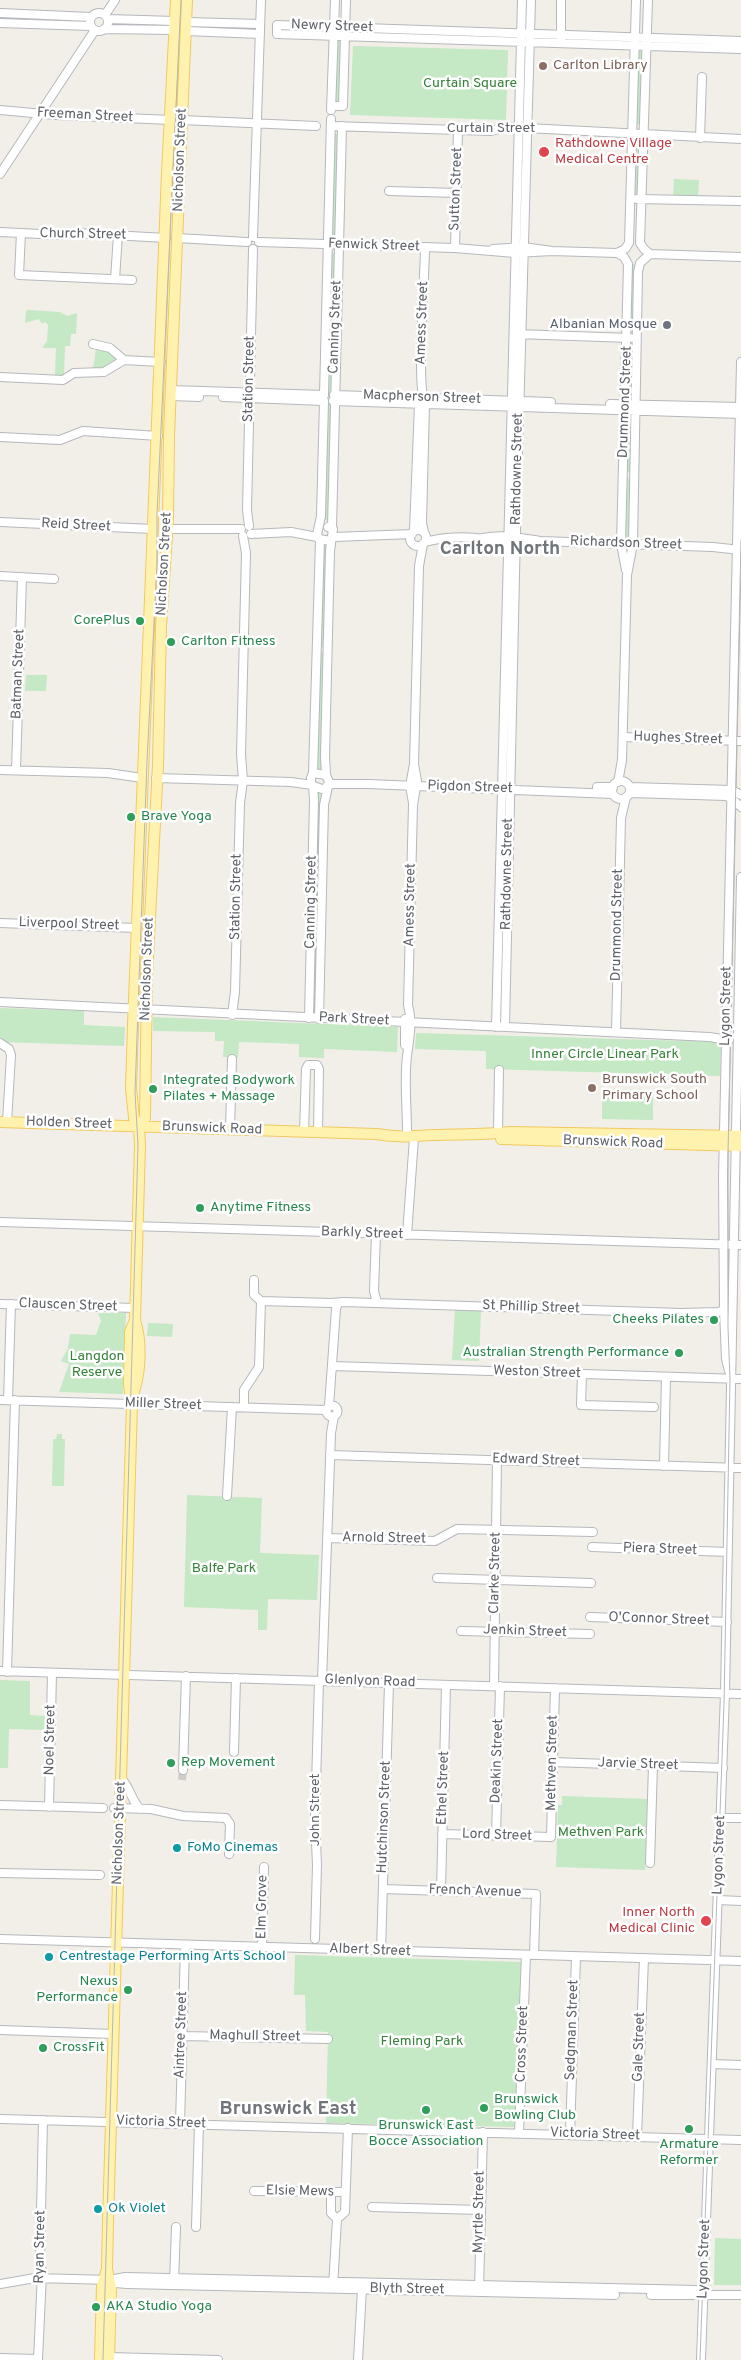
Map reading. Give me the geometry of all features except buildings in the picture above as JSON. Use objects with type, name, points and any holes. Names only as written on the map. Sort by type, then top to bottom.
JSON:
[{"type":"main road","name":"Nicholson Street","points":[[106,2359],[106,2280],[117,1943],[117,1808],[121,1778],[132,1400],[129,1385],[130,1332],[135,1320],[139,1127],[144,1118],[146,858],[142,775],[176,0]]},
{"type":"main road","name":"Nicholson Street","points":[[139,1127],[133,1116],[131,1088],[137,928],[156,776],[187,0]]},
{"type":"main road","points":[[152,529],[167,529]]},
{"type":"main road","points":[[150,626],[161,626]]},
{"type":"main road","points":[[142,775],[156,776]]},
{"type":"main road","name":"Holden Street","points":[[3,1122],[139,1127]]},
{"type":"main road","name":"Brunswick Road","points":[[139,1127],[376,1134],[485,1135],[724,1146],[739,1141]]},
{"type":"main road","name":"Brunswick Road","points":[[498,1136],[724,1135],[739,1141]]},
{"type":"street","points":[[104,29],[106,17],[116,0]]},
{"type":"street","points":[[253,240],[261,0]]},
{"type":"street","name":"Canning Street","points":[[309,1018],[314,800],[312,786],[324,398],[326,244],[335,0]]},
{"type":"street","points":[[331,115],[343,106],[346,0]]},
{"type":"street","name":"Rathdowne Street","points":[[519,250],[527,129],[525,42],[521,33],[522,0]]},
{"type":"street","name":"Rathdowne Street","points":[[496,1027],[509,826],[506,786],[519,250],[518,128],[525,42],[530,34],[531,0]]},
{"type":"street","points":[[561,0],[561,43]]},
{"type":"street","points":[[618,253],[625,249],[629,243],[636,0]]},
{"type":"street","points":[[648,0],[640,243],[644,250],[650,254],[741,256]]},
{"type":"street","points":[[0,13],[91,17],[97,13],[106,17],[175,26]]},
{"type":"street","points":[[0,174],[93,28],[91,17]]},
{"type":"street","points":[[0,23],[104,29],[175,26]]},
{"type":"street","points":[[186,26],[260,24]]},
{"type":"street","name":"Newry Street","points":[[741,41],[277,25],[277,34],[741,50]]},
{"type":"street","points":[[186,26],[260,34]]},
{"type":"street","points":[[700,138],[702,77]]},
{"type":"street","name":"Freeman Street","points":[[0,110],[38,114],[171,120]]},
{"type":"street","name":"Curtain Street","points":[[331,115],[342,126],[491,131],[504,128],[518,128],[741,139]]},
{"type":"street","points":[[182,120],[316,126]]},
{"type":"street","name":"Canning Street","points":[[319,1019],[327,788],[325,748],[333,534],[333,398],[342,126]]},
{"type":"street","name":"Sutton Street","points":[[455,248],[458,130]]},
{"type":"street","points":[[389,191],[457,193]]},
{"type":"street","points":[[630,198],[741,202]]},
{"type":"street","name":"Church Street","points":[[0,232],[61,235],[76,233],[166,238]]},
{"type":"street","points":[[21,233],[19,275],[132,280]]},
{"type":"street","points":[[115,278],[118,235]]},
{"type":"street","name":"Fenwick Street","points":[[177,238],[618,253]]},
{"type":"street","name":"Station Street","points":[[235,1015],[253,249],[257,247],[253,240]]},
{"type":"street","name":"Amess Street","points":[[419,566],[413,537],[419,502],[425,247]]},
{"type":"street","name":"Drummond Street","points":[[618,253],[624,257],[628,264],[626,407],[621,544],[627,574]]},
{"type":"street","name":"Drummond Street","points":[[616,1032],[627,574],[633,544],[639,264],[650,254]]},
{"type":"street","points":[[517,334],[637,338]]},
{"type":"street","points":[[93,344],[110,348],[125,360]]},
{"type":"street","points":[[0,377],[63,380],[74,373],[104,372],[125,360],[161,362]]},
{"type":"street","name":"Lygon Street","points":[[701,2360],[723,1768],[732,1379],[737,1295],[724,1135],[732,794],[737,741],[741,362]]},
{"type":"street","points":[[171,393],[324,398]]},
{"type":"street","name":"Macpherson Street","points":[[333,398],[740,411]]},
{"type":"street","points":[[0,438],[60,440],[83,432],[158,436]]},
{"type":"street","points":[[623,476],[635,476]]},
{"type":"street","name":"Amess Street","points":[[407,1235],[407,1134],[405,1111],[419,566],[424,538],[419,502]]},
{"type":"street","name":"Reid Street","points":[[0,522],[152,529]]},
{"type":"street","points":[[167,529],[413,537]]},
{"type":"street","points":[[419,530],[424,538],[418,545],[413,537],[419,530]]},
{"type":"street","points":[[319,533],[333,534]]},
{"type":"street","name":"Richardson Street","points":[[424,538],[483,538],[739,547]]},
{"type":"street","points":[[0,576],[54,579]]},
{"type":"street","name":"Batman Street","points":[[16,770],[22,578]]},
{"type":"street","name":"Hughes Street","points":[[623,738],[737,741]]},
{"type":"street","points":[[0,770],[142,775]]},
{"type":"street","points":[[156,776],[301,778],[313,774]]},
{"type":"street","name":"Pigdon Street","points":[[313,774],[413,784]]},
{"type":"street","points":[[240,778],[302,783],[312,786]]},
{"type":"street","name":"Pigdon Street","points":[[312,786],[327,788],[334,784],[413,784],[741,795]]},
{"type":"street","name":"Rathdowne Street","points":[[505,1027],[500,826],[506,786]]},
{"type":"street","points":[[732,794],[741,807]]},
{"type":"street","points":[[500,826],[509,826]]},
{"type":"street","name":"Lygon Street","points":[[732,1379],[726,1358],[724,1294],[733,1245],[739,1141],[741,877]]},
{"type":"street","points":[[730,901],[741,901]]},
{"type":"street","points":[[730,914],[740,914]]},
{"type":"street","name":"Liverpool Street","points":[[0,922],[137,928]]},
{"type":"street","name":"Park Street","points":[[0,1002],[146,1011],[740,1038]]},
{"type":"street","points":[[0,1044],[9,1049],[11,1055],[3,1122]]},
{"type":"street","points":[[230,1129],[232,1059]]},
{"type":"street","points":[[304,1132],[306,1069],[308,1065],[312,1064],[317,1065],[319,1069],[318,1132]]},
{"type":"street","points":[[498,1136],[499,1070]]},
{"type":"street","name":"Barkly Street","points":[[0,1222],[407,1235],[513,1236],[733,1245]]},
{"type":"street","points":[[376,1233],[374,1297],[377,1303]]},
{"type":"street","points":[[244,1407],[244,1390],[259,1367],[261,1301],[254,1295],[254,1280]]},
{"type":"street","points":[[724,1294],[737,1295]]},
{"type":"street","name":"St Phillip Street","points":[[261,1301],[681,1313],[718,1312],[724,1310]]},
{"type":"street","name":"John Street","points":[[315,1944],[317,1865],[314,1819],[332,1383],[336,1307],[338,1303]]},
{"type":"street","name":"Clauscen Street","points":[[0,1304],[135,1308]]},
{"type":"street","points":[[4,1671],[11,1304]]},
{"type":"street","name":"Weston Street","points":[[333,1366],[741,1379]]},
{"type":"street","points":[[582,1374],[581,1405],[654,1407]]},
{"type":"street","points":[[664,1466],[666,1377]]},
{"type":"street","name":"Miller Street","points":[[8,1400],[132,1400],[331,1411]]},
{"type":"street","points":[[227,1496],[232,1406]]},
{"type":"street","name":"Edward Street","points":[[330,1455],[741,1468]]},
{"type":"street","name":"Clarke Street","points":[[497,1460],[497,1686]]},
{"type":"street","name":"Arnold Street","points":[[327,1538],[434,1540],[457,1529],[593,1532]]},
{"type":"street","name":"Piera Street","points":[[592,1547],[728,1552]]},
{"type":"street","points":[[437,1578],[591,1583]]},
{"type":"street","name":"O'Connor Street","points":[[590,1617],[727,1622]]},
{"type":"street","name":"Jenkin Street","points":[[461,1631],[590,1634]]},
{"type":"street","name":"Glenlyon Road","points":[[4,1671],[741,1694]]},
{"type":"street","name":"Noel Street","points":[[50,1806],[52,1673]]},
{"type":"street","points":[[183,1770],[186,1676]]},
{"type":"street","points":[[234,1752],[236,1678]]},
{"type":"street","name":"Hutchinson Street","points":[[381,1951],[389,1683]]},
{"type":"street","name":"Ethel Street","points":[[441,1891],[446,1685]]},
{"type":"street","name":"Deakin Street","points":[[496,1836],[497,1686]]},
{"type":"street","name":"Methven Street","points":[[551,1838],[554,1688]]},
{"type":"street","name":"Jarvie Street","points":[[552,1762],[723,1768]]},
{"type":"street","points":[[650,1864],[653,1765]]},
{"type":"street","points":[[121,1778],[128,1785],[133,1800],[140,1809]]},
{"type":"street","points":[[0,1805],[103,1808]]},
{"type":"street","points":[[117,1808],[140,1809],[183,1816],[226,1818],[230,1824],[229,1854]]},
{"type":"street","points":[[721,1818],[741,1818]]},
{"type":"street","name":"Lord Street","points":[[442,1834],[551,1838]]},
{"type":"street","name":"Elm Grove","points":[[262,1948],[264,1867]]},
{"type":"street","points":[[0,1873],[100,1875]]},
{"type":"street","name":"French Avenue","points":[[383,1889],[536,1894],[534,1955]]},
{"type":"street","points":[[718,1900],[741,1901]]},
{"type":"street","name":"Albert Street","points":[[0,1939],[262,1948],[315,1944],[381,1951],[741,1961]]},
{"type":"street","name":"Aintree Street","points":[[180,2124],[185,1946]]},
{"type":"street","name":"Cross Street","points":[[519,2133],[526,1955]]},
{"type":"street","name":"Sedgman Street","points":[[570,2134],[576,1956]]},
{"type":"street","name":"Gale Street","points":[[637,2136],[644,1958]]},
{"type":"street","points":[[0,2030],[114,2034]]},
{"type":"street","name":"Maghull Street","points":[[182,2036],[328,2039]]},
{"type":"street","points":[[712,2064],[741,2065]]},
{"type":"street","name":"Victoria Street","points":[[0,2119],[741,2140]]},
{"type":"street","name":"Ryan Street","points":[[38,2359],[44,2120]]},
{"type":"street","points":[[196,2227],[199,2124]]},
{"type":"street","points":[[334,2285],[337,2219],[345,2212],[348,2128]]},
{"type":"street","name":"Myrtle Street","points":[[479,2289],[483,2132]]},
{"type":"street","name":"Elsie Mews","points":[[254,2191],[346,2192]]},
{"type":"street","points":[[331,2192],[331,2213],[337,2219]]},
{"type":"street","points":[[372,2207],[480,2210]]},
{"type":"street","points":[[174,2281],[176,2227]]},
{"type":"street","name":"Blyth Street","points":[[0,2284],[41,2278],[106,2280],[118,2283],[174,2281],[587,2291],[696,2297],[704,2294],[741,2295]]},
{"type":"street","name":"Blyth Street","points":[[334,2285],[362,2289],[479,2289]]},
{"type":"street","points":[[360,2360],[362,2289]]},
{"type":"street","points":[[0,2358],[38,2359]]},
{"type":"street","points":[[106,2359],[218,2360]]},
{"type":"green space","points":[[336,40],[343,40],[341,101],[334,101]]},
{"type":"green space","name":"Curtain Square","points":[[353,46],[508,50],[506,120],[350,115]]},
{"type":"green space","points":[[636,50],[644,50],[642,125],[635,124]]},
{"type":"green space","points":[[333,134],[339,134],[337,235],[330,235]]},
{"type":"green space","points":[[634,143],[641,143],[638,196],[633,195]]},
{"type":"green space","points":[[674,179],[699,180],[698,198],[673,197]]},
{"type":"green space","points":[[329,253],[336,253],[329,521],[323,520]]},
{"type":"green space","points":[[630,264],[637,264],[635,334],[629,334]]},
{"type":"green space","points":[[26,311],[60,312],[67,316],[77,313],[76,334],[71,334],[70,346],[65,346],[64,375],[55,375],[56,348],[42,348],[47,341],[48,325],[45,322],[42,324],[39,319],[25,323]]},
{"type":"green space","points":[[629,342],[635,342],[634,398],[627,398]]},
{"type":"green space","points":[[96,349],[107,351],[118,360],[106,368],[93,369]]},
{"type":"green space","points":[[627,416],[634,417],[632,473],[626,472]]},
{"type":"green space","points":[[626,478],[632,478],[630,540],[624,540]]},
{"type":"green space","points":[[322,546],[329,547],[326,647],[320,647]]},
{"type":"green space","points":[[319,652],[326,653],[323,771],[316,769]]},
{"type":"green space","points":[[26,675],[47,675],[46,691],[25,691]]},
{"type":"green space","points":[[316,791],[322,793],[320,898],[314,898]]},
{"type":"green space","points":[[313,904],[320,904],[317,1009],[311,1009]]},
{"type":"green space","points":[[0,1008],[84,1011],[84,1025],[125,1027],[124,1046],[0,1042]]},
{"type":"green space","points":[[153,1017],[398,1027],[397,1052],[324,1049],[324,1058],[299,1057],[299,1044],[239,1042],[238,1058],[223,1057],[224,1041],[215,1041],[215,1032],[153,1031]]},
{"type":"green space","name":"Inner Circle Linear Park","points":[[416,1033],[721,1042],[720,1076],[486,1069],[486,1051],[415,1049]]},
{"type":"green space","points":[[602,1089],[653,1090],[653,1120],[602,1119]]},
{"type":"green space","points":[[455,1310],[481,1311],[479,1361],[452,1360]]},
{"type":"green space","name":"Langdon Reserve","points":[[98,1313],[126,1313],[123,1394],[59,1392],[69,1364],[61,1361],[68,1348],[70,1334],[96,1335],[101,1321]]},
{"type":"green space","points":[[148,1323],[173,1324],[172,1337],[147,1336]]},
{"type":"green space","points":[[57,1434],[62,1434],[62,1439],[65,1439],[64,1486],[52,1486],[53,1439],[56,1439]]},
{"type":"green space","name":"Balfe Park","points":[[187,1495],[262,1498],[260,1553],[319,1555],[317,1600],[268,1599],[267,1630],[258,1630],[258,1610],[184,1607]]},
{"type":"green space","points":[[0,1680],[30,1681],[30,1715],[45,1716],[45,1730],[9,1729],[8,1768],[0,1768]]},
{"type":"green space","name":"Methven Park","points":[[562,1796],[647,1799],[645,1870],[556,1867],[558,1805],[562,1805]]},
{"type":"green space","name":"Fleming Park","points":[[295,1955],[521,1962],[515,2127],[326,2123],[328,2032],[306,2031],[305,1995],[294,1995]]},
{"type":"green space","points":[[715,2238],[741,2239],[741,2285],[714,2285]]},
{"type":"tunnel","points":[[182,1780],[183,1770]]},
{"type":"tram line","points":[[103,2360],[138,1145],[135,1092],[147,761],[157,564],[157,514],[181,0]]},
{"type":"tram line","points":[[700,2360],[724,1704],[730,1379],[728,1328],[728,1154],[741,540]]},
{"type":"place","name":"Carlton Library","points":[[543,66]]},
{"type":"place","name":"Rathdowne Village Medical Centre","points":[[544,152]]},
{"type":"place","name":"Albanian Mosque","points":[[667,325]]},
{"type":"place","name":"CorePlus","points":[[140,621]]},
{"type":"place","name":"Carlton Fitness","points":[[171,642]]},
{"type":"place","name":"Brave Yoga","points":[[131,817]]},
{"type":"place","name":"Brunswick South Primary School","points":[[592,1088]]},
{"type":"place","name":"Integrated Bodywork Pilates + Massage","points":[[153,1089]]},
{"type":"place","name":"Anytime Fitness","points":[[200,1208]]},
{"type":"place","name":"Cheeks Pilates","points":[[714,1320]]},
{"type":"place","name":"Australian Strength Performance","points":[[679,1353]]},
{"type":"place","name":"Rep Movement","points":[[171,1763]]},
{"type":"place","name":"FoMo Cinemas","points":[[177,1848]]},
{"type":"place","name":"Inner North Medical Clinic","points":[[706,1921]]},
{"type":"place","name":"Centrestage Performing Arts School","points":[[49,1957]]},
{"type":"place","name":"Nexus Performance","points":[[128,1990]]},
{"type":"place","name":"CrossFit","points":[[43,2048]]},
{"type":"place","name":"Brunswick Bowling Club","points":[[484,2108]]},
{"type":"place","name":"Brunswick East Bocce Association","points":[[426,2110]]},
{"type":"place","name":"Armature Reformer","points":[[689,2129]]},
{"type":"place","name":"Ok Violet","points":[[98,2209]]},
{"type":"place","name":"AKA Studio Yoga","points":[[96,2307]]},
{"type":"district","name":"Carlton North","points":[[500,550]]},
{"type":"district","name":"Brunswick East","points":[[288,2110]]}]
